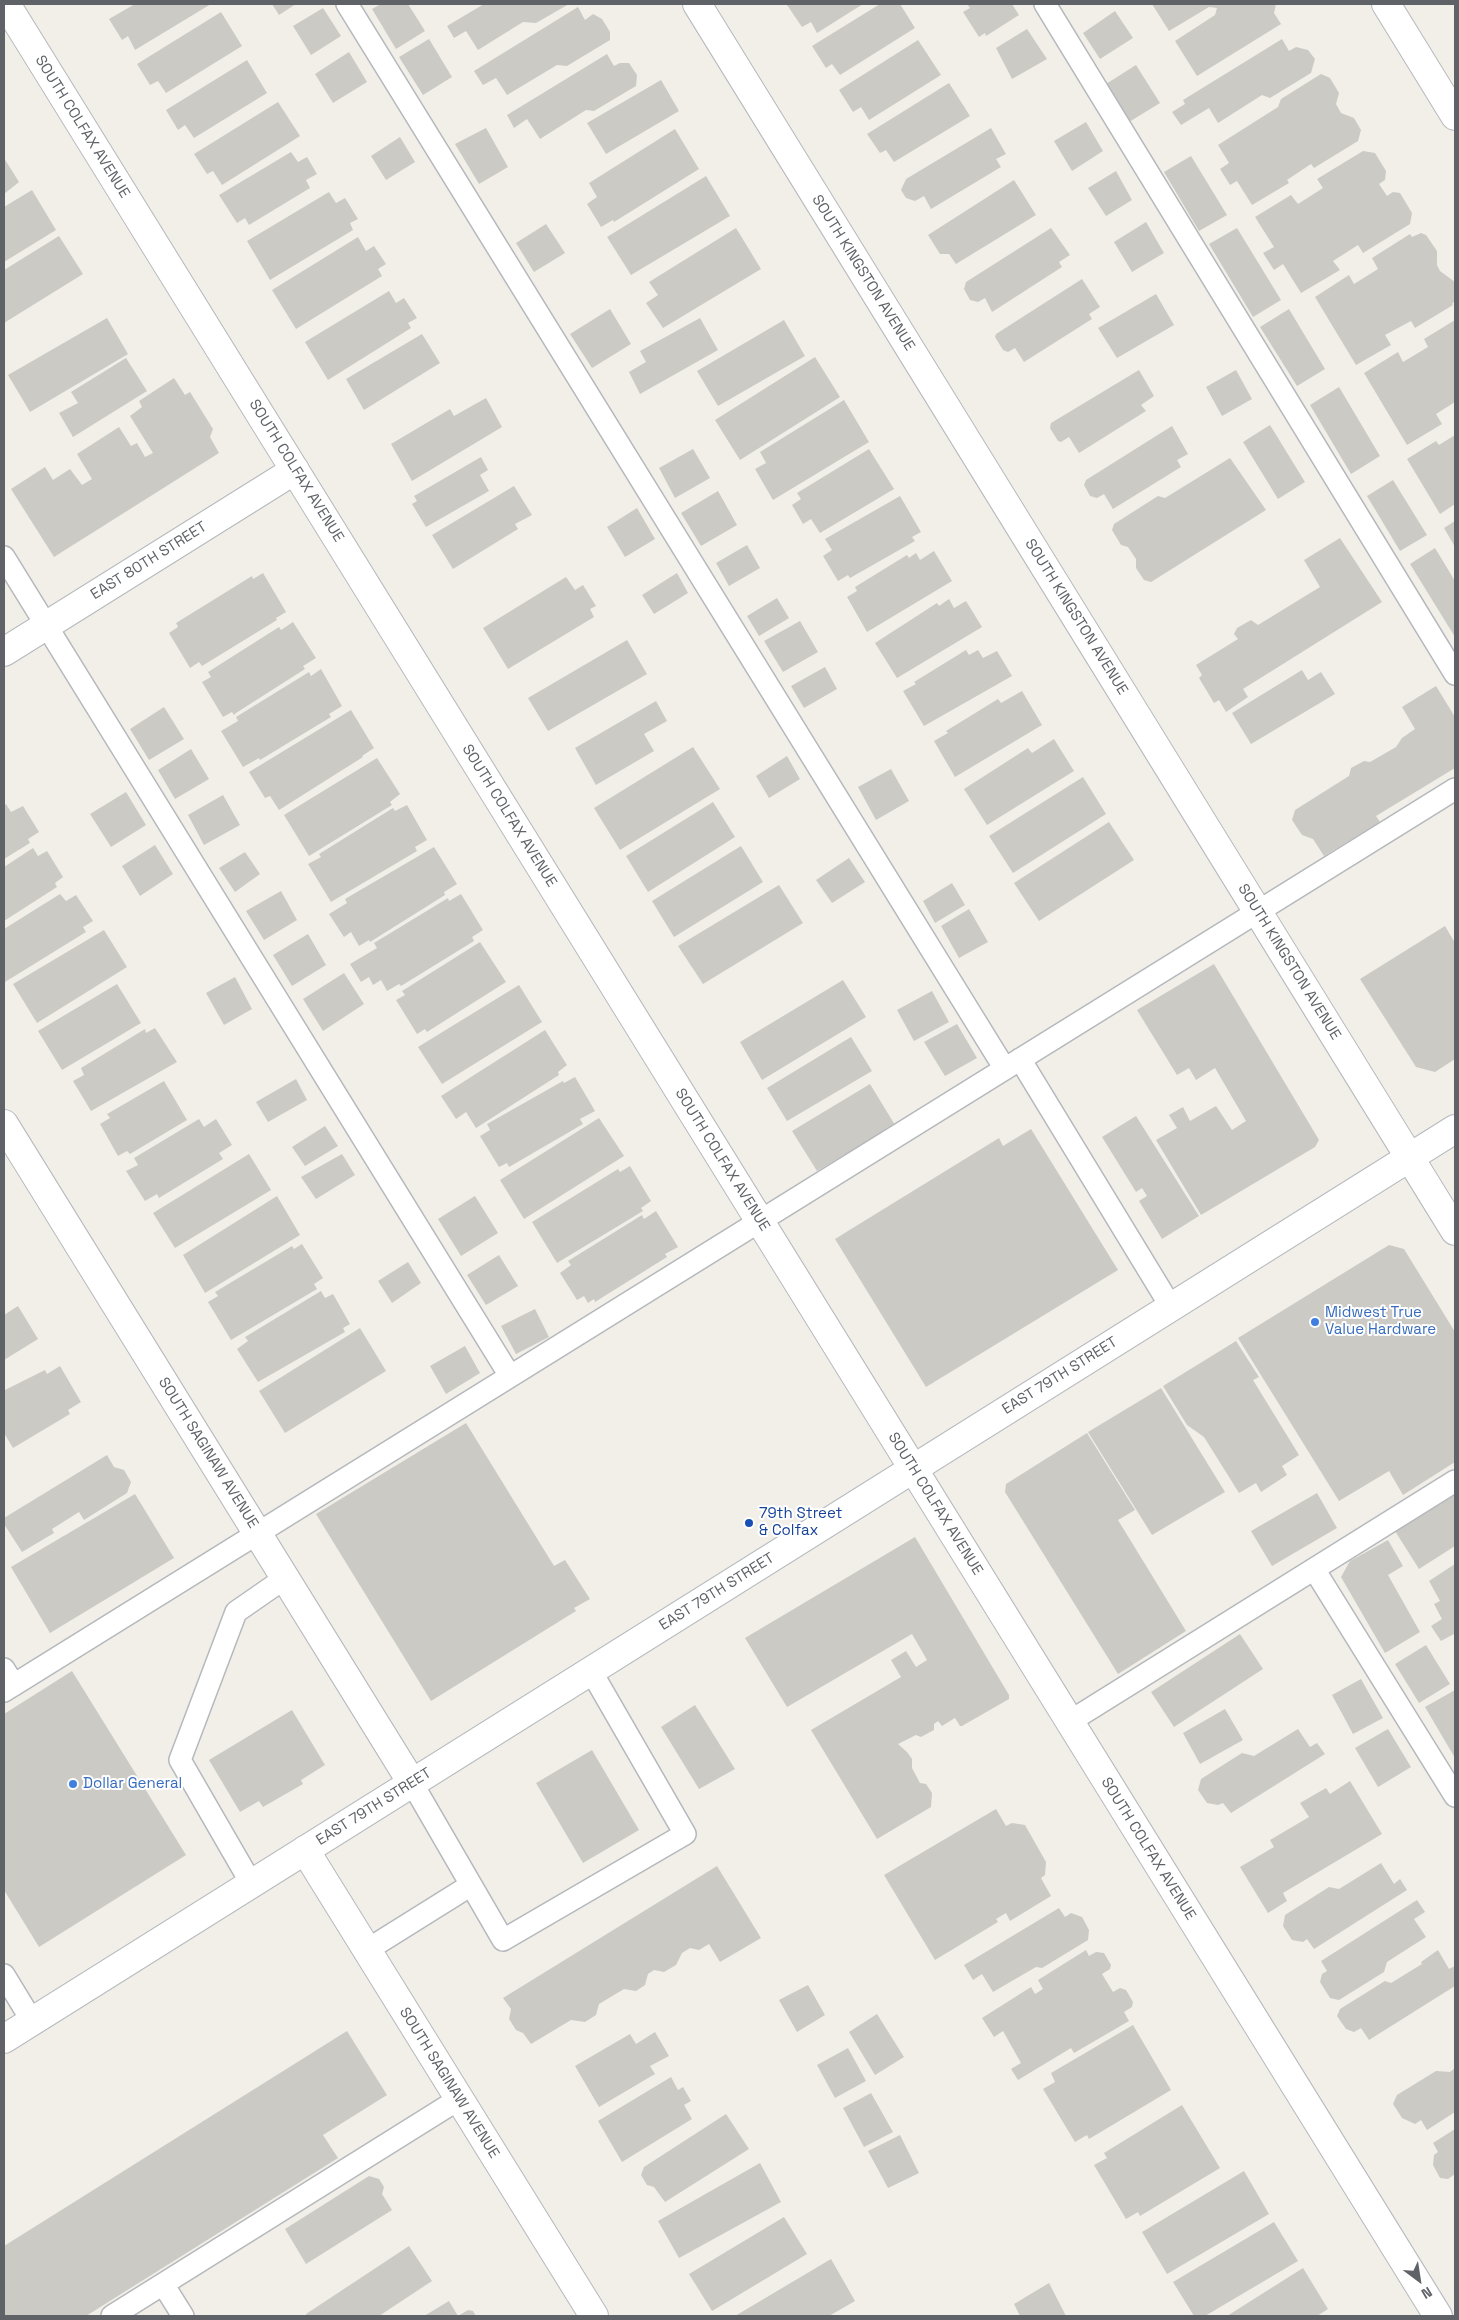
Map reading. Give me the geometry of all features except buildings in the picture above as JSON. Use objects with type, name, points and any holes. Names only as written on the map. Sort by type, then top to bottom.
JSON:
[{"type":"street","name":"SOUTH COLFAX AVENUE","points":[[6,4],[1438,2316]]},
{"type":"street","name":"SOUTH KINGSTON AVENUE","points":[[696,4],[1455,1231]]},
{"type":"street","points":[[1386,4],[1455,116]]},
{"type":"street","name":"EAST 80TH STREET","points":[[4,652],[295,470]]},
{"type":"street","name":"SOUTH SAGINAW AVENUE","points":[[4,1124],[412,1783]]},
{"type":"street","name":"EAST 79TH STREET","points":[[4,2039],[1455,1128]]},
{"type":"street","name":"SOUTH SAGINAW AVENUE","points":[[305,1850],[594,2316]]},
{"type":"lane","points":[[347,4],[1013,1064],[1171,1307]]},
{"type":"lane","points":[[1044,4],[1455,674]]},
{"type":"lane","points":[[4,557],[510,1376]]},
{"type":"lane","points":[[7,1682],[257,1533],[1455,789]]},
{"type":"lane","points":[[1069,1722],[1455,1481]]},
{"type":"lane","points":[[1314,1569],[1455,1796]]},
{"type":"lane","points":[[251,1883],[180,1760],[236,1612],[285,1578]]},
{"type":"lane","points":[[412,1783],[503,1940],[685,1834],[591,1671]]},
{"type":"lane","points":[[367,1950],[471,1885]]},
{"type":"lane","points":[[4,1975],[32,2021]]},
{"type":"lane","points":[[112,2316],[459,2099]]},
{"type":"lane","points":[[163,2284],[183,2316]]},
{"type":"place","name":"Midwest True Value Hardware","points":[[1315,1322]]},
{"type":"place","name":"79th Street & Colfax","points":[[749,1523]]},
{"type":"place","name":"Dollar General","points":[[73,1784]]}]
